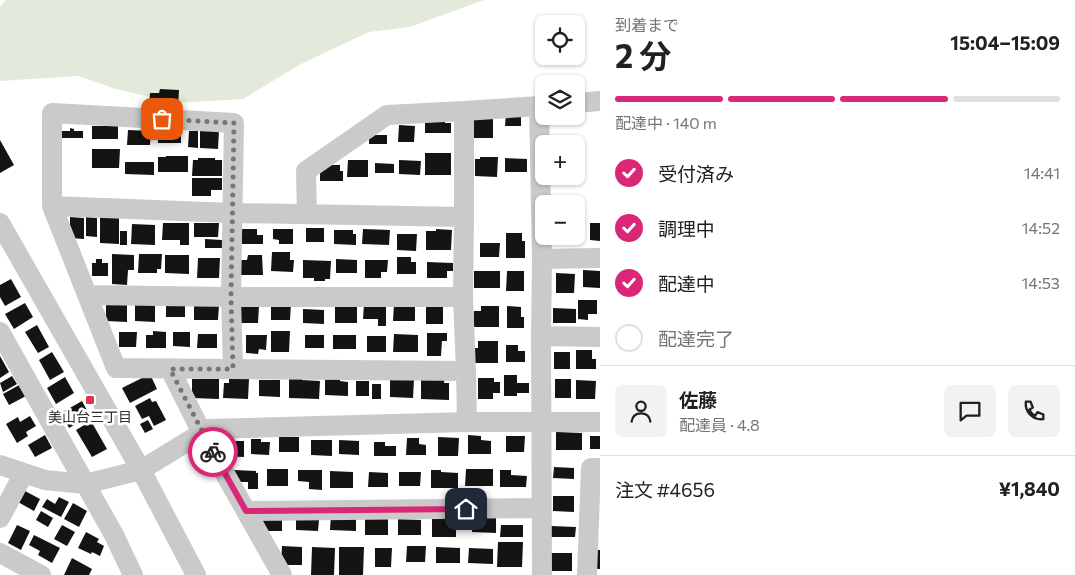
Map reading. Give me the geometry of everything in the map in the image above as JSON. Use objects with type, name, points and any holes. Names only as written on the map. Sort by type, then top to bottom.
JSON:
[{"type":"street","points":[[585,103],[600,102]]},
{"type":"street","points":[[307,214],[306,171],[387,115],[535,105]]},
{"type":"street","points":[[464,110],[463,297],[466,422]]},
{"type":"street","points":[[233,369],[231,297],[234,123],[52,113],[52,206],[116,368],[466,371]]},
{"type":"street","points":[[541,125],[540,508],[542,575]]},
{"type":"street","points":[[52,206],[233,213],[464,217]]},
{"type":"street","points":[[0,223],[142,470],[196,575]]},
{"type":"street","points":[[542,259],[600,258]]},
{"type":"street","points":[[87,295],[463,297]]},
{"type":"street","points":[[0,332],[114,535],[132,575]]},
{"type":"street","points":[[541,336],[600,337]]},
{"type":"street","points":[[170,369],[202,432],[282,575]]},
{"type":"street","points":[[0,465],[45,480],[86,484],[142,470],[208,429],[466,422],[600,422]]},
{"type":"street","points":[[587,575],[594,543],[591,468],[600,468]]},
{"type":"street","points":[[0,518],[24,473]]},
{"type":"street","points":[[246,511],[540,508]]},
{"type":"street","points":[[0,553],[41,575]]},
{"type":"green space","points":[[6,0],[484,0],[410,27],[369,32],[301,64],[243,99],[175,103],[116,89],[78,76],[0,81],[0,6]]},
{"type":"building","points":[[160,89],[179,90],[178,107],[149,106],[150,93],[159,93]]},
{"type":"building","points":[[506,113],[521,113],[521,126],[505,126]]},
{"type":"building","points":[[473,116],[493,116],[493,138],[473,138]]},
{"type":"building","points":[[425,118],[445,119],[445,123],[451,123],[451,133],[425,133]]},
{"type":"building","points":[[399,125],[415,126],[414,142],[398,142]]},
{"type":"building","points":[[92,126],[118,126],[118,139],[92,139]]},
{"type":"building","points":[[70,128],[74,129],[74,131],[83,131],[83,138],[59,138],[59,131],[70,131]]},
{"type":"building","points":[[128,130],[151,131],[150,145],[127,145]]},
{"type":"building","points":[[158,130],[181,131],[181,143],[158,143]]},
{"type":"building","points":[[200,130],[219,130],[218,149],[200,148]]},
{"type":"building","points":[[189,131],[198,131],[198,148],[188,147]]},
{"type":"building","points":[[369,135],[387,135],[387,144],[369,144]]},
{"type":"building","points":[[0,140],[14,165],[0,173]]},
{"type":"building","points":[[92,149],[120,149],[119,168],[92,168]]},
{"type":"building","points":[[425,153],[451,153],[451,175],[425,175]]},
{"type":"building","points":[[188,156],[188,172],[158,172],[158,157]]},
{"type":"building","points":[[480,157],[498,157],[497,177],[475,176],[475,159],[480,159]]},
{"type":"building","points":[[198,158],[222,160],[222,176],[192,176],[193,160],[198,160]]},
{"type":"building","points":[[505,158],[527,159],[527,172],[505,172]]},
{"type":"building","points":[[348,160],[368,160],[368,177],[347,177]]},
{"type":"building","points":[[399,160],[421,161],[420,175],[399,174]]},
{"type":"building","points":[[125,162],[154,162],[154,175],[125,174]]},
{"type":"building","points":[[375,163],[394,164],[394,173],[375,173]]},
{"type":"building","points":[[325,165],[340,165],[340,171],[343,171],[343,181],[320,181],[320,170],[325,170]]},
{"type":"building","points":[[192,178],[222,178],[222,190],[211,190],[211,196],[192,196]]},
{"type":"building","points":[[100,213],[119,213],[119,244],[100,243]]},
{"type":"building","points":[[70,217],[84,218],[84,239],[70,238]]},
{"type":"building","points":[[86,217],[97,218],[97,237],[86,236]]},
{"type":"building","points":[[163,223],[189,223],[189,245],[180,245],[180,240],[162,240]]},
{"type":"building","points":[[194,223],[219,223],[218,237],[194,237]]},
{"type":"building","points":[[590,223],[600,223],[600,241],[590,240]]},
{"type":"building","points":[[132,224],[155,225],[155,245],[131,244]]},
{"type":"building","points":[[306,228],[324,228],[324,242],[306,242]]},
{"type":"building","points":[[241,229],[257,229],[257,235],[263,235],[263,244],[241,244]]},
{"type":"building","points":[[273,229],[293,229],[293,244],[279,244],[279,240],[273,239]]},
{"type":"building","points":[[363,229],[390,230],[389,245],[362,244]]},
{"type":"building","points":[[436,229],[452,230],[451,250],[426,250],[426,231],[436,231]]},
{"type":"building","points":[[334,230],[353,230],[353,234],[356,234],[356,245],[334,244]]},
{"type":"building","points":[[120,231],[127,231],[127,245],[120,245]]},
{"type":"building","points":[[506,233],[522,233],[522,241],[525,241],[525,258],[506,258]]},
{"type":"building","points":[[397,234],[417,234],[416,251],[397,250]]},
{"type":"building","points":[[205,239],[222,240],[222,248],[205,248]]},
{"type":"building","points":[[480,243],[500,243],[499,257],[480,257]]},
{"type":"building","points":[[272,252],[290,252],[290,260],[294,260],[293,272],[271,271]]},
{"type":"building","points":[[112,254],[134,255],[134,270],[128,270],[127,285],[112,284]]},
{"type":"building","points":[[139,254],[162,254],[161,269],[157,269],[157,273],[138,273]]},
{"type":"building","points":[[165,255],[189,255],[189,274],[165,273]]},
{"type":"building","points":[[248,255],[262,255],[263,275],[240,275],[241,260],[247,260]]},
{"type":"building","points":[[397,257],[411,257],[411,262],[416,262],[416,274],[397,274]]},
{"type":"building","points":[[198,258],[220,258],[219,278],[197,278]]},
{"type":"building","points":[[96,259],[102,259],[102,263],[108,263],[108,276],[92,276],[92,263],[96,263]]},
{"type":"building","points":[[336,259],[357,260],[357,273],[336,273]]},
{"type":"building","points":[[303,260],[331,261],[330,279],[314,281],[314,278],[303,278]]},
{"type":"building","points":[[365,260],[388,260],[387,272],[381,272],[381,278],[365,278]]},
{"type":"building","points":[[427,262],[453,263],[453,271],[447,271],[447,278],[427,278]]},
{"type":"building","points":[[583,270],[600,271],[600,288],[583,287]]},
{"type":"building","points":[[474,271],[500,271],[500,288],[474,288]]},
{"type":"building","points":[[507,271],[524,271],[524,291],[506,291]]},
{"type":"building","points":[[556,273],[575,274],[574,293],[556,293]]},
{"type":"building","points":[[11,279],[21,297],[5,306],[0,297],[0,285]]},
{"type":"building","points":[[578,300],[597,300],[597,314],[588,314],[588,320],[578,319]]},
{"type":"building","points":[[166,302],[185,302],[185,317],[166,317]]},
{"type":"building","points":[[25,303],[33,317],[14,329],[5,314]]},
{"type":"building","points":[[106,303],[127,304],[127,322],[106,321]]},
{"type":"building","points":[[135,303],[155,304],[155,322],[135,321]]},
{"type":"building","points":[[194,304],[219,305],[218,320],[194,320]]},
{"type":"building","points":[[271,304],[291,304],[290,320],[271,320]]},
{"type":"building","points":[[335,304],[357,305],[357,323],[335,323]]},
{"type":"building","points":[[364,304],[386,305],[386,326],[378,326],[378,319],[363,319]]},
{"type":"building","points":[[394,304],[415,305],[415,321],[393,321]]},
{"type":"building","points":[[426,305],[443,306],[443,324],[426,324]]},
{"type":"building","points":[[240,306],[259,306],[258,323],[240,323]]},
{"type":"building","points":[[481,306],[499,306],[499,327],[473,327],[474,311],[481,311]]},
{"type":"building","points":[[507,306],[521,307],[521,317],[524,317],[524,328],[507,328]]},
{"type":"building","points":[[553,308],[576,309],[576,323],[553,323]]},
{"type":"building","points":[[303,309],[324,310],[324,324],[303,323]]},
{"type":"building","points":[[37,325],[49,347],[38,353],[25,332]]},
{"type":"building","points":[[153,331],[166,332],[166,348],[146,348],[146,335],[153,335]]},
{"type":"building","points":[[271,331],[290,331],[289,352],[271,352]]},
{"type":"building","points":[[119,332],[137,332],[136,347],[119,347]]},
{"type":"building","points":[[173,332],[190,332],[190,347],[173,346]]},
{"type":"building","points":[[427,333],[447,333],[447,341],[442,341],[441,356],[427,356]]},
{"type":"building","points":[[198,334],[217,334],[217,348],[197,348]]},
{"type":"building","points":[[394,334],[418,335],[418,352],[393,352]]},
{"type":"building","points":[[246,335],[267,335],[266,350],[259,349],[258,354],[246,353]]},
{"type":"building","points":[[305,335],[324,335],[324,348],[305,348]]},
{"type":"building","points":[[333,335],[356,335],[356,349],[333,349]]},
{"type":"building","points":[[367,336],[386,336],[386,352],[367,352]]},
{"type":"building","points":[[478,341],[498,341],[498,363],[474,363],[474,348],[478,348]]},
{"type":"building","points":[[506,345],[518,345],[518,351],[525,351],[525,362],[506,362]]},
{"type":"building","points":[[576,350],[592,350],[592,359],[596,359],[596,369],[576,369]]},
{"type":"building","points":[[52,352],[64,372],[50,380],[39,360]]},
{"type":"building","points":[[554,352],[570,352],[570,369],[554,369]]},
{"type":"building","points":[[0,356],[9,372],[0,378]]},
{"type":"building","points":[[150,374],[157,389],[130,403],[122,388]]},
{"type":"building","points":[[504,375],[517,375],[517,383],[529,383],[529,393],[517,393],[517,396],[504,396]]},
{"type":"building","points":[[12,376],[17,384],[3,392],[0,383]]},
{"type":"building","points":[[65,377],[74,393],[56,404],[47,388]]},
{"type":"building","points":[[421,377],[445,377],[444,383],[449,383],[449,400],[421,399]]},
{"type":"building","points":[[229,378],[249,379],[248,399],[223,398],[224,383],[229,383]]},
{"type":"building","points":[[289,378],[320,381],[319,399],[289,398]]},
{"type":"building","points":[[325,378],[340,378],[340,381],[348,382],[348,396],[325,395]]},
{"type":"building","points":[[478,378],[494,378],[494,382],[500,382],[500,393],[493,393],[493,399],[478,399]]},
{"type":"building","points":[[192,379],[219,379],[219,399],[192,398]]},
{"type":"building","points":[[390,379],[414,379],[413,398],[390,397]]},
{"type":"building","points":[[555,379],[571,379],[571,398],[555,398]]},
{"type":"building","points":[[259,380],[280,380],[280,397],[259,396]]},
{"type":"building","points":[[576,380],[596,381],[595,399],[576,399]]},
{"type":"building","points":[[356,381],[369,381],[369,396],[356,396]]},
{"type":"building","points":[[372,384],[381,384],[381,399],[372,399]]},
{"type":"building","points":[[19,385],[26,396],[9,405],[3,394]]},
{"type":"building","points":[[150,398],[152,402],[156,401],[166,420],[154,426],[149,416],[142,419],[135,406]]},
{"type":"building","points":[[82,401],[90,416],[69,428],[61,413]]},
{"type":"building","points":[[30,416],[36,426],[26,432],[28,436],[17,443],[6,424],[18,417],[20,422]]},
{"type":"building","points":[[148,420],[153,429],[145,433],[140,424]]},
{"type":"building","points":[[91,421],[107,449],[92,457],[76,430]]},
{"type":"building","points":[[556,432],[582,433],[582,450],[556,450]]},
{"type":"building","points":[[45,435],[52,448],[35,457],[28,445]]},
{"type":"building","points":[[468,435],[481,436],[481,440],[491,441],[491,454],[468,454]]},
{"type":"building","points":[[506,436],[525,436],[524,452],[506,452]]},
{"type":"building","points":[[590,436],[600,436],[600,449],[590,449]]},
{"type":"building","points":[[279,437],[299,437],[299,452],[279,452]]},
{"type":"building","points":[[438,437],[459,438],[458,456],[438,456]]},
{"type":"building","points":[[223,438],[231,438],[231,441],[244,441],[244,457],[222,456]]},
{"type":"building","points":[[407,438],[419,438],[419,444],[426,445],[426,455],[406,455]]},
{"type":"building","points":[[251,439],[261,439],[261,442],[270,442],[269,455],[251,454]]},
{"type":"building","points":[[311,440],[332,440],[332,456],[311,455]]},
{"type":"building","points":[[339,440],[359,441],[359,455],[339,454]]},
{"type":"building","points":[[374,442],[385,442],[385,446],[396,446],[396,456],[374,456]]},
{"type":"building","points":[[554,467],[574,468],[574,479],[553,478]]},
{"type":"building","points":[[267,469],[288,469],[288,486],[267,486]]},
{"type":"building","points":[[466,469],[493,469],[493,486],[465,486]]},
{"type":"building","points":[[234,470],[256,471],[258,473],[258,489],[248,489],[248,482],[234,482]]},
{"type":"building","points":[[298,470],[322,470],[322,490],[309,489],[309,482],[298,481]]},
{"type":"building","points":[[431,470],[458,473],[458,488],[431,488]]},
{"type":"building","points":[[500,470],[511,470],[511,475],[527,476],[526,487],[500,487]]},
{"type":"building","points":[[330,471],[353,472],[353,488],[330,488]]},
{"type":"building","points":[[369,472],[388,473],[388,487],[368,487]]},
{"type":"building","points":[[399,472],[421,472],[420,486],[399,486]]},
{"type":"building","points":[[25,491],[40,499],[34,511],[18,502]]},
{"type":"building","points":[[553,496],[574,496],[574,512],[553,511]]},
{"type":"building","points":[[59,497],[69,502],[61,517],[42,507],[47,499],[55,504]]},
{"type":"building","points":[[73,503],[87,511],[79,527],[64,519]]},
{"type":"building","points":[[41,511],[53,518],[48,527],[36,520]]},
{"type":"building","points":[[331,514],[356,514],[356,531],[330,530]]},
{"type":"building","points":[[263,516],[282,516],[282,531],[263,531]]},
{"type":"building","points":[[365,516],[388,518],[388,535],[365,535]]},
{"type":"building","points":[[296,517],[319,520],[318,531],[296,530]]},
{"type":"building","points":[[432,517],[446,517],[446,521],[456,521],[456,537],[432,537]]},
{"type":"building","points":[[472,517],[496,518],[496,533],[472,532]]},
{"type":"building","points":[[398,519],[421,520],[421,535],[398,535]]},
{"type":"building","points":[[17,525],[30,531],[21,550],[8,543]]},
{"type":"building","points":[[62,525],[75,532],[67,546],[54,539]]},
{"type":"building","points":[[501,525],[523,525],[523,537],[500,537]]},
{"type":"building","points":[[551,526],[576,527],[575,537],[551,537]]},
{"type":"building","points":[[86,532],[99,539],[97,542],[104,546],[100,556],[78,548]]},
{"type":"building","points":[[34,535],[60,548],[52,563],[38,555],[40,551],[29,545]]},
{"type":"building","points":[[498,542],[523,542],[522,567],[497,567]]},
{"type":"building","points":[[282,546],[302,547],[302,565],[281,565]]},
{"type":"building","points":[[407,546],[426,546],[425,562],[406,562]]},
{"type":"building","points":[[312,547],[335,548],[334,575],[311,575]]},
{"type":"building","points":[[339,547],[364,547],[363,575],[339,575]]},
{"type":"building","points":[[436,547],[460,548],[460,563],[436,563]]},
{"type":"building","points":[[375,548],[392,548],[391,567],[375,567]]},
{"type":"building","points":[[469,548],[493,549],[493,564],[468,563]]},
{"type":"building","points":[[595,550],[600,550],[600,569],[595,569]]},
{"type":"building","points":[[551,553],[572,553],[572,571],[551,571]]},
{"type":"building","points":[[72,558],[92,569],[89,575],[64,575]]},
{"type":"way so far","points":[[162,119],[234,123],[231,297],[233,369],[170,369],[213,452]]},
{"type":"place","name":"美山台三丁目","points":[[90,400]]},
{"type":"route","points":[[213,452],[246,511],[466,509]]}]
